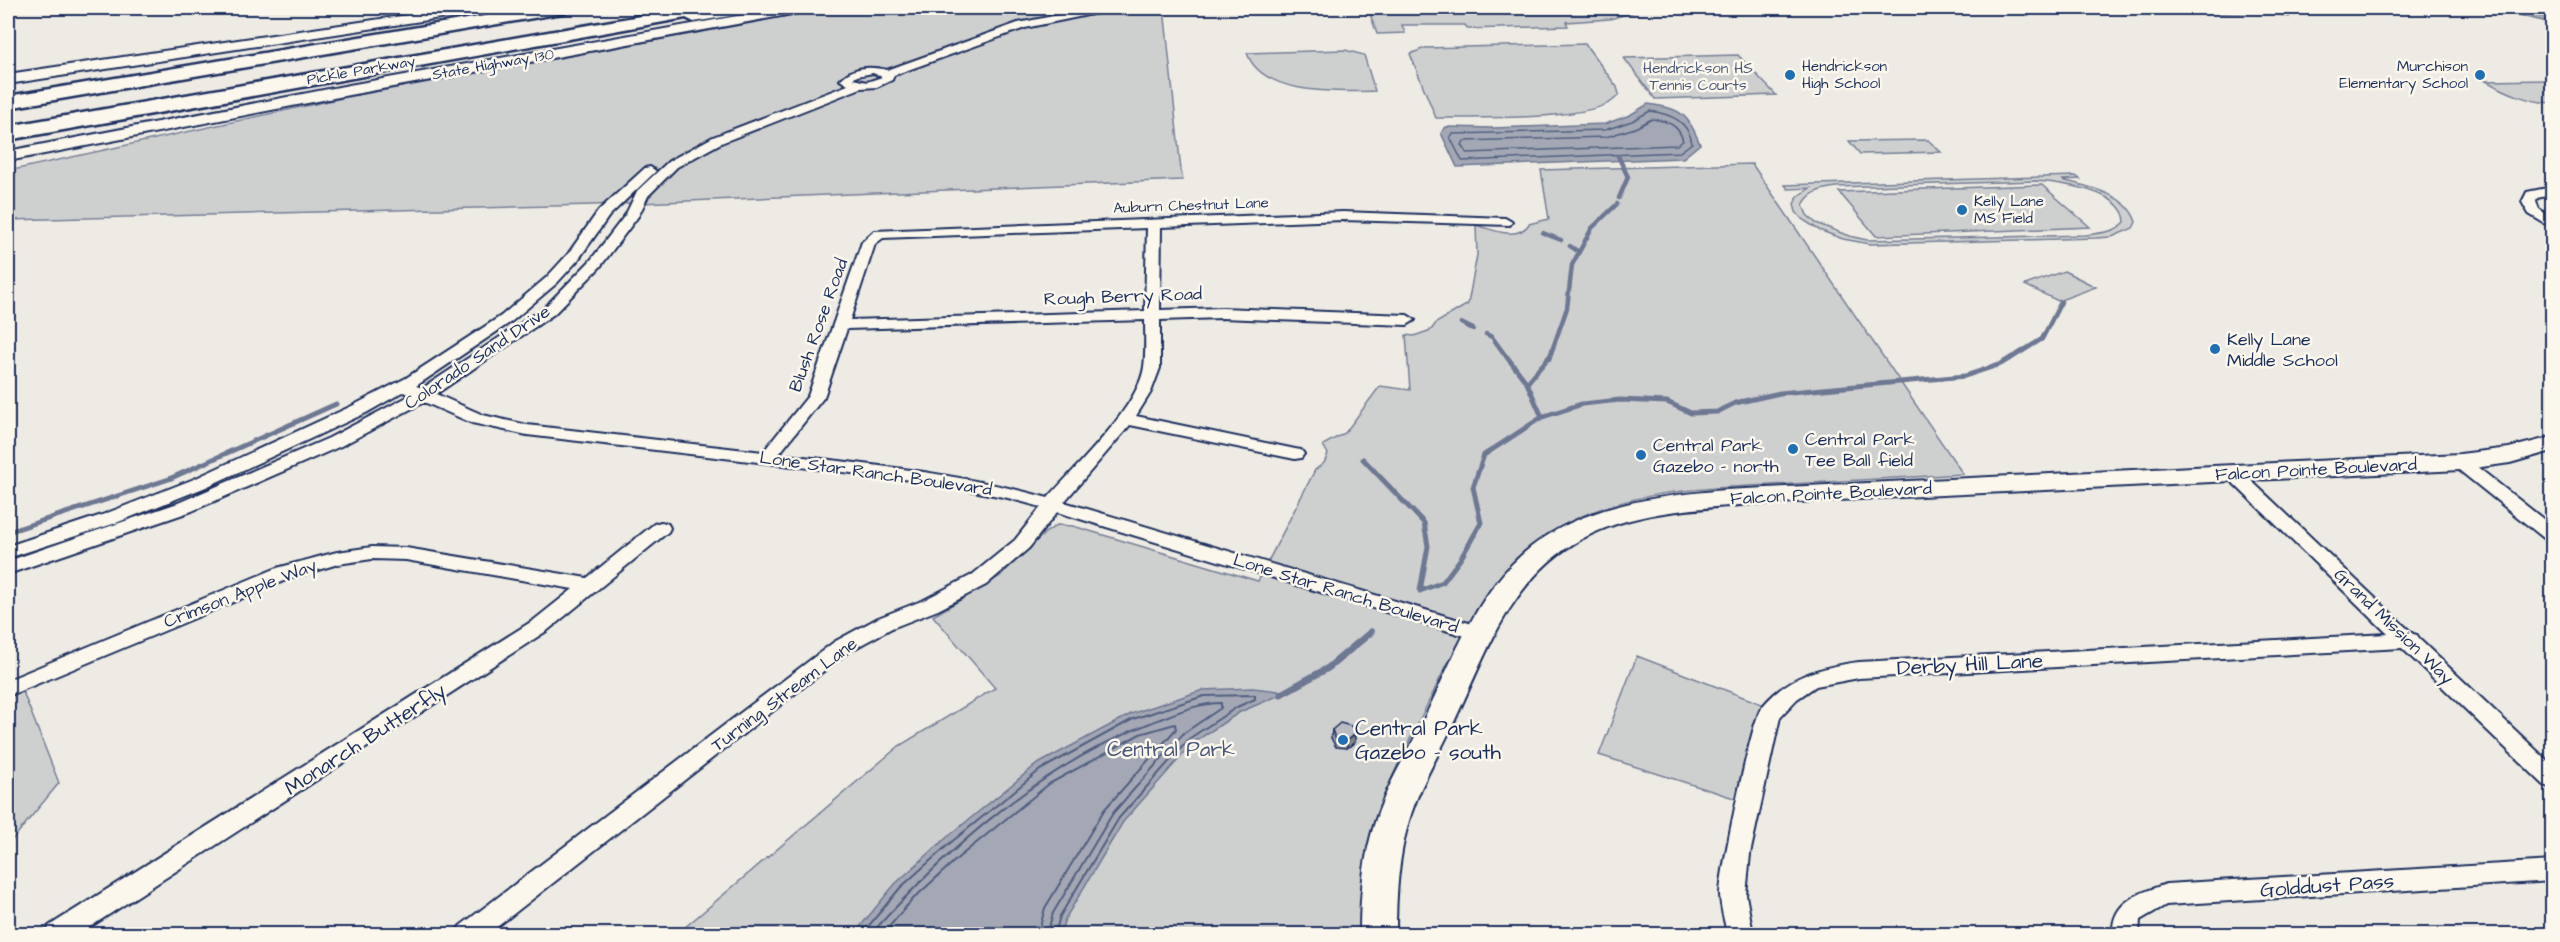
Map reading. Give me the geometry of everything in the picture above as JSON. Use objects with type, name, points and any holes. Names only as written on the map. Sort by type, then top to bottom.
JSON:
[{"type":"highway","points":[[263,58],[542,8]]},
{"type":"highway","name":"Pickle Parkway","points":[[8,102],[562,8]]},
{"type":"highway","name":"Pickle Parkway","points":[[8,133],[714,8]]},
{"type":"highway","points":[[467,52],[747,8]]},
{"type":"main road","points":[[8,79],[480,8]]},
{"type":"main road","name":"State Highway 130","points":[[8,156],[327,94],[803,8]]},
{"type":"main road","name":"Falcon Pointe Boulevard","points":[[1378,934],[1377,917],[1385,854],[1396,809],[1493,612],[1515,579],[1541,553],[1594,523],[1644,507],[1753,496],[2460,462],[2510,455],[2553,444]]},
{"type":"street","points":[[884,72],[980,32],[1077,8]]},
{"type":"street","points":[[884,72],[1022,25],[1107,8]]},
{"type":"street","name":"Colorado Sand Drive","points":[[8,552],[109,519],[200,483],[350,414],[403,386],[450,358],[514,313],[552,280],[573,257],[604,213],[661,161],[853,84],[879,83],[888,78],[884,72]]},
{"type":"street","name":"Colorado Sand Drive","points":[[8,568],[185,507],[335,442],[424,395],[549,311],[595,264],[632,215],[642,194],[692,147]]},
{"type":"street","points":[[2553,191],[2532,195],[2529,202],[2534,211],[2553,224]]},
{"type":"street","name":"Auburn Chestnut Lane","points":[[879,234],[1343,216],[1505,222]]},
{"type":"street","name":"Turning Stream Lane","points":[[469,934],[841,647],[885,623],[931,605],[979,580],[1022,544],[1126,419],[1143,392],[1152,368],[1154,224]]},
{"type":"street","name":"Blush Rose Road","points":[[768,458],[816,397],[869,242],[879,234]]},
{"type":"street","name":"Rough Berry Road","points":[[841,325],[1222,313],[1407,320]]},
{"type":"street","name":"Lone Star Ranch Boulevard","points":[[403,386],[478,419],[527,430],[929,477],[1011,493],[1482,634]]},
{"type":"street","points":[[1126,419],[1295,454]]},
{"type":"street","points":[[2460,462],[2553,535]]},
{"type":"street","name":"Grand Mission Way","points":[[2235,474],[2553,778]]},
{"type":"street","name":"Monarch Butterfly","points":[[58,934],[541,625],[661,528]]},
{"type":"street","name":"Crimson Apple Way","points":[[8,688],[284,573],[337,558],[372,553],[406,554],[591,585]]},
{"type":"street","name":"Derby Hill Lane","points":[[1740,934],[1733,896],[1738,854],[1769,714],[1784,696],[1802,682],[1824,674],[1859,670],[2409,640]]},
{"type":"street","name":"Golddust Pass","points":[[2126,934],[2124,925],[2131,911],[2148,901],[2166,895],[2553,871]]},
{"type":"green space","points":[[831,8],[1164,8],[1182,180],[593,205],[8,220],[8,171],[347,97]]},
{"type":"green space","points":[[1368,8],[1635,8],[1637,11],[1610,19],[1566,22],[1568,26],[1468,29],[1465,25],[1402,25],[1405,33],[1377,34]]},
{"type":"green space","points":[[1585,44],[1617,87],[1619,94],[1608,103],[1589,110],[1505,118],[1436,118],[1410,54],[1425,48]]},
{"type":"green space","points":[[1345,50],[1364,55],[1375,91],[1322,91],[1284,84],[1268,77],[1255,67],[1247,53]]},
{"type":"green space","name":"Hendrickson HS Tennis Courts","points":[[1738,55],[1776,95],[1655,99],[1624,58]]},
{"type":"green space","points":[[2552,80],[2552,103],[2518,96],[2486,81]]},
{"type":"green space","points":[[1928,140],[1941,152],[1860,154],[1849,141]]},
{"type":"green space","name":"Central Park","points":[[1752,164],[1963,474],[1729,487],[1665,493],[1603,508],[1574,519],[1547,535],[1510,567],[1479,608],[1454,651],[1401,757],[1383,800],[1369,844],[1363,875],[1360,934],[677,934],[899,746],[995,688],[933,616],[999,577],[1046,532],[1057,525],[1073,526],[1258,581],[1315,470],[1324,463],[1328,454],[1323,445],[1345,433],[1380,386],[1410,390],[1406,335],[1414,336],[1431,330],[1436,323],[1468,304],[1477,255],[1476,225],[1511,233],[1524,229],[1529,224],[1549,219],[1541,170]]},
{"type":"green space","points":[[2076,176],[2080,179],[2062,180],[2115,198],[2131,212],[2136,222],[2133,228],[2112,237],[1870,244],[1843,239],[1819,230],[1802,219],[1796,212],[1794,204],[1798,196],[1810,188],[1788,189],[1785,185]],"holes":[[[2047,182],[2074,186],[2103,195],[2122,211],[2125,222],[2112,230],[2085,235],[1867,240],[1849,236],[1816,223],[1807,215],[1803,205],[1813,194],[1836,187]]]},
{"type":"green space","name":"Kelly Lane MS Field","points":[[2042,185],[2090,227],[1876,236],[1839,192]]},
{"type":"green space","points":[[2064,271],[2096,287],[2058,301],[2025,285]]},
{"type":"green space","points":[[1637,656],[1764,705],[1737,799],[1599,755]]},
{"type":"green space","points":[[23,692],[59,783],[8,845],[8,697]]},
{"type":"water","points":[[2161,8],[2272,8],[2290,17],[2265,12],[2183,14]]},
{"type":"water","points":[[2484,8],[2552,8],[2552,23]]},
{"type":"water","points":[[1648,104],[1669,108],[1682,114],[1691,125],[1700,144],[1683,158],[1457,167],[1441,133],[1446,127],[1493,128],[1605,124],[1630,115]]},
{"type":"water","points":[[1253,688],[1287,692],[1240,712],[1194,742],[1123,822],[1065,919],[1060,934],[854,934],[895,884],[945,839],[1036,765],[1131,714],[1203,690]]},
{"type":"building","points":[[1340,723],[1351,726],[1355,734],[1347,741],[1336,740],[1332,730]]},
{"type":"waterway","points":[[1618,156],[1628,177],[1619,198]]},
{"type":"waterway","points":[[1549,359],[1567,308],[1572,265],[1592,228],[1617,204]]},
{"type":"waterway","points":[[1543,233],[1561,240]]},
{"type":"waterway","points":[[1570,246],[1579,252]]},
{"type":"waterway","points":[[2010,359],[2042,339],[2061,302]]},
{"type":"waterway","points":[[1461,323],[1473,329]]},
{"type":"waterway","points":[[1486,334],[1492,337],[1508,359]]},
{"type":"waterway","points":[[1507,357],[1527,383]]},
{"type":"waterway","points":[[1527,383],[1549,357]]},
{"type":"waterway","points":[[1542,417],[1582,404],[1620,400],[1667,402],[1691,413],[1717,412],[1735,403],[1780,393],[1965,376],[2001,364],[2012,357]]},
{"type":"waterway","points":[[1527,383],[1542,417]]},
{"type":"waterway","points":[[8,532],[169,479],[336,404]]},
{"type":"waterway","points":[[1363,459],[1424,523],[1428,546],[1420,591],[1443,582],[1461,558],[1481,523],[1473,487],[1484,455],[1542,417]]},
{"type":"waterway","points":[[1281,694],[1328,668],[1371,632]]},
{"type":"place","name":"Hendrickson High School","points":[[1790,75]]},
{"type":"place","name":"Murchison Elementary School","points":[[2480,75]]},
{"type":"place","name":"Kelly Lane MS Field","points":[[1962,210]]},
{"type":"place","name":"Kelly Lane Middle School","points":[[2215,349]]},
{"type":"place","name":"Central Park Tee Ball field","points":[[1793,449]]},
{"type":"place","name":"Central Park Gazebo - north","points":[[1641,455]]},
{"type":"place","name":"Central Park Gazebo - south","points":[[1343,740]]}]
